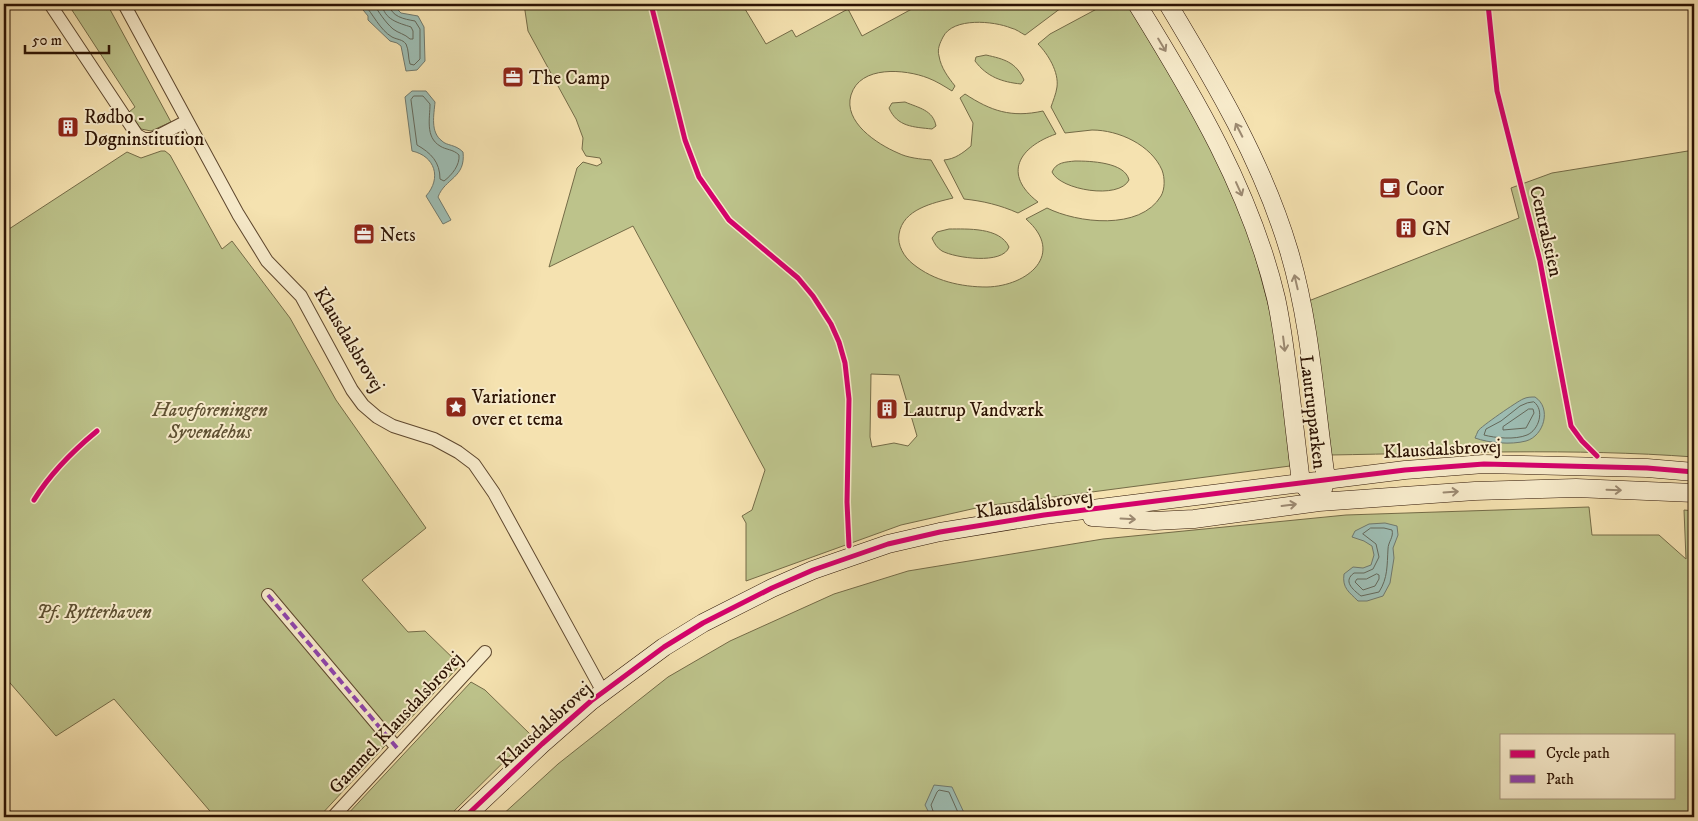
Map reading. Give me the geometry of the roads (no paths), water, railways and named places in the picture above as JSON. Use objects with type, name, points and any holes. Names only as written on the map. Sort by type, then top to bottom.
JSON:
[{"type":"street","points":[[50,4],[136,135],[144,139],[152,139],[187,122]]},
{"type":"street","name":"Klausdalsbrovej","points":[[124,4],[238,214],[267,261],[301,296],[352,390],[363,405],[377,417],[393,426],[434,439],[458,452],[474,464],[494,493],[603,692]]},
{"type":"street","name":"Lautrupparken","points":[[1137,4],[1201,111],[1239,190],[1262,246],[1276,298],[1283,336],[1301,483],[1319,502],[1326,479],[1312,360],[1289,252],[1272,202],[1254,160],[1215,83],[1168,4]]},
{"type":"street","name":"Klausdalsbrovej","points":[[464,817],[542,744],[603,692],[664,647],[703,622],[765,591],[813,570],[897,542],[940,532],[1044,515],[1405,470],[1484,464],[1647,468],[1694,472]]},
{"type":"street","name":"Klausdalsbrovej","points":[[1044,515],[1154,521],[1194,519],[1319,502],[1475,491],[1576,488],[1694,493]]},
{"type":"street","points":[[268,595],[397,748]]},
{"type":"street","name":"Gammel Klausdalsbrovej","points":[[333,817],[485,652]]},
{"type":"street","points":[[4,814],[7,817]]},
{"type":"water","points":[[360,4],[392,4],[401,13],[418,16],[424,27],[425,61],[417,70],[406,71],[401,46],[390,41],[368,20],[368,16]]},
{"type":"water","points":[[412,91],[426,91],[435,102],[434,128],[438,137],[444,143],[463,152],[463,161],[458,173],[445,186],[438,197],[451,220],[443,224],[426,196],[434,182],[434,169],[426,158],[412,151],[405,97]]},
{"type":"water","points":[[1535,397],[1543,408],[1544,421],[1537,434],[1532,438],[1526,441],[1507,443],[1475,438],[1480,429],[1507,409],[1525,398]]},
{"type":"water","points":[[1385,523],[1397,526],[1398,535],[1393,548],[1394,558],[1390,583],[1383,596],[1367,601],[1358,601],[1345,586],[1344,574],[1353,567],[1363,568],[1371,565],[1374,555],[1372,546],[1352,537],[1355,531],[1369,524]]},
{"type":"water","points":[[934,785],[952,787],[966,817],[931,817],[925,805]]},
{"type":"place","name":"The Camp","points":[[513,77]]},
{"type":"place","name":"Rødbo - Døgninstitution","points":[[68,127]]},
{"type":"place","name":"Coor","points":[[1390,188]]},
{"type":"place","name":"GN","points":[[1406,228]]},
{"type":"place","name":"Nets","points":[[364,234]]},
{"type":"place","name":"Variationer over et tema","points":[[456,407]]},
{"type":"place","name":"Lautrup Vandværk","points":[[887,409]]},
{"type":"park label","name":"Haveforeningen Syvendehus","points":[[210,420]]},
{"type":"park label","name":"Pf. Rytterhaven","points":[[94,611]]}]
